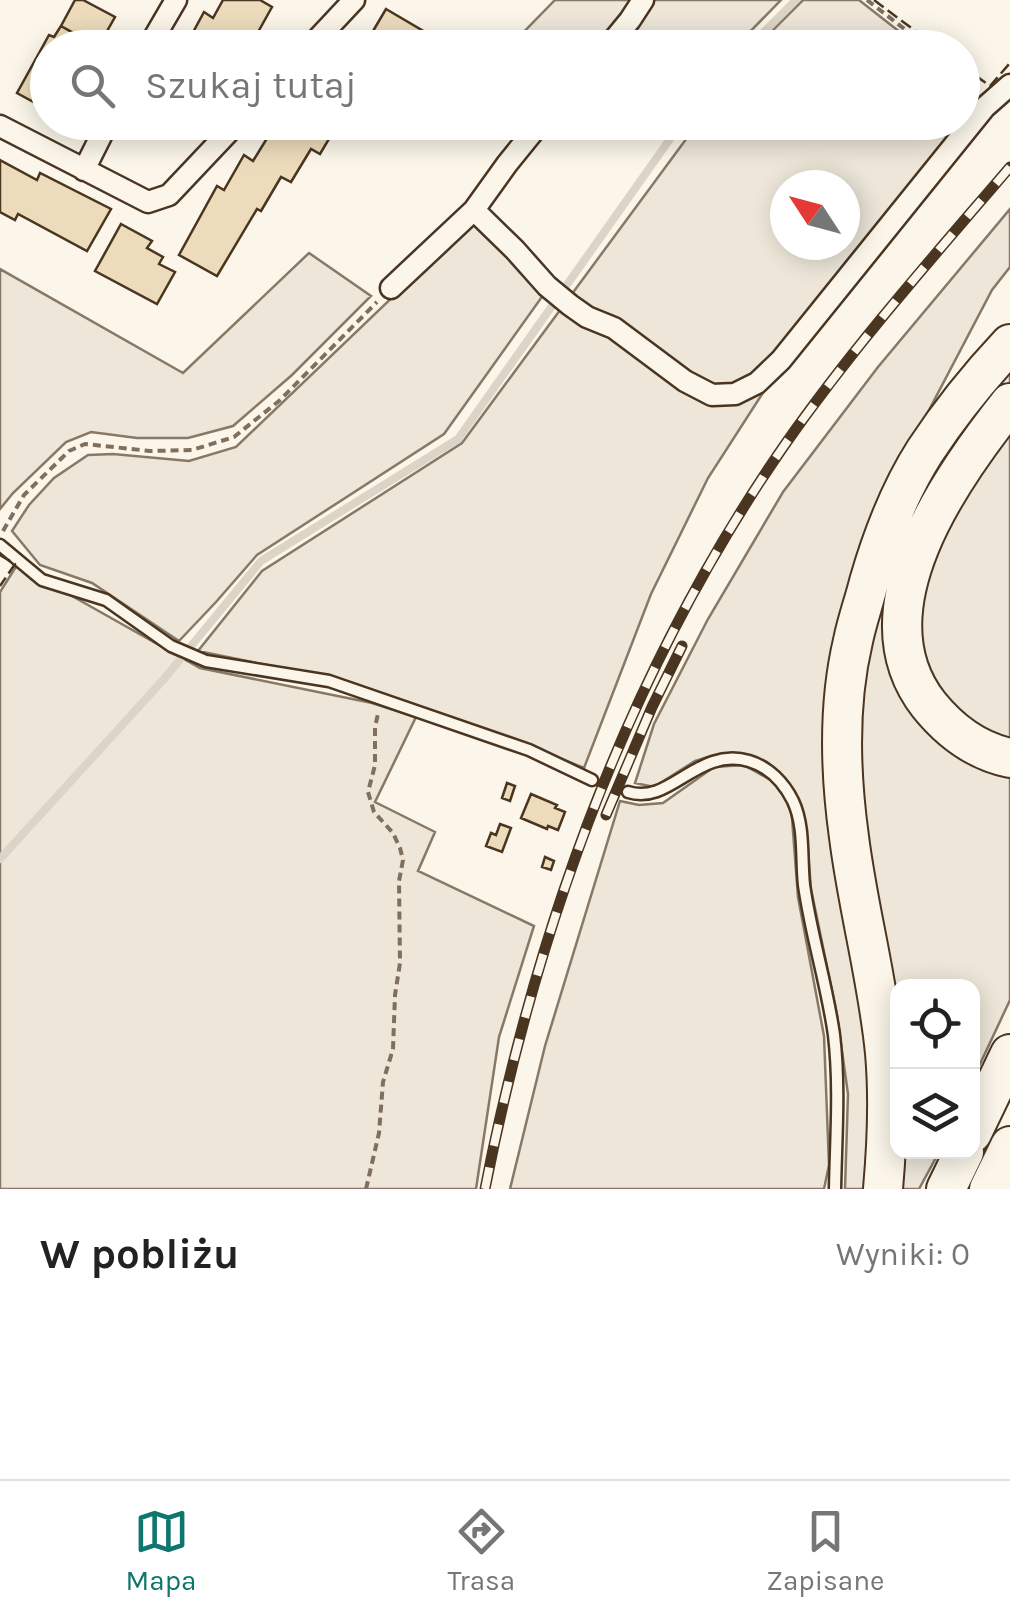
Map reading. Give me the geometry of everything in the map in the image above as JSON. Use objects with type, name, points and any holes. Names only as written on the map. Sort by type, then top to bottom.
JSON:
[{"type":"highway","points":[[883,1189],[888,1105],[885,1056],[842,780],[852,642],[879,548],[923,454],[1010,344]]},
{"type":"highway","points":[[1010,403],[952,482],[935,512],[917,551],[903,623],[905,652],[924,698],[955,732],[995,755],[1010,758]]},
{"type":"highway","points":[[980,1117],[1010,1054]]},
{"type":"highway","points":[[990,1189],[1010,1146]]},
{"type":"highway","points":[[946,1189],[961,1159]]},
{"type":"street","points":[[158,30],[176,0]]},
{"type":"street","points":[[326,30],[354,0]]},
{"type":"street","points":[[622,30],[643,0]]},
{"type":"street","points":[[980,114],[1010,85]]},
{"type":"street","points":[[0,126],[148,202],[169,195],[221,140]]},
{"type":"street","points":[[84,170],[99,140]]},
{"type":"street","points":[[391,288],[474,210],[526,140]]},
{"type":"street","points":[[474,210],[546,286],[586,317],[614,328],[685,381],[712,395],[735,394],[757,383],[781,360],[960,140]]},
{"type":"lane","points":[[0,545],[42,580],[106,600],[170,646],[206,660],[329,681],[528,750],[592,780]]},
{"type":"lane","points":[[628,792],[650,794],[706,764],[736,759],[768,770],[786,788],[799,822],[804,885],[834,1038],[838,1082],[835,1189]]},
{"type":"path","points":[[866,0],[905,30]]},
{"type":"path","points":[[0,536],[24,495],[69,451],[86,444],[150,451],[192,450],[234,437],[280,400],[391,288]]},
{"type":"path","points":[[366,1189],[379,1133],[383,1082],[394,1049],[395,996],[400,974],[400,848],[374,812],[368,792],[376,765],[375,727],[382,700]]},
{"type":"shaded area","points":[[555,0],[781,0],[752,30],[526,30]]},
{"type":"shaded area","points":[[803,0],[859,0],[897,30],[773,30]]},
{"type":"shaded area","points":[[685,140],[957,140],[775,374],[708,478],[651,594],[584,768],[518,741],[340,680],[198,651],[262,571],[462,443]]},
{"type":"shaded area","points":[[1010,209],[1010,267],[992,290],[884,496],[827,726],[828,823],[866,1009],[875,1111],[867,1189],[845,1189],[848,1094],[837,1015],[811,889],[803,813],[795,792],[772,766],[745,754],[719,754],[695,761],[654,787],[635,783],[654,724],[708,619],[783,492],[878,367]]},
{"type":"shaded area","points":[[471,222],[544,294],[444,434],[257,555],[179,641],[92,583],[40,565],[12,531],[54,478],[88,455],[189,461],[236,447]]},
{"type":"shaded area","points":[[309,253],[371,296],[292,375],[233,426],[188,438],[137,438],[91,432],[66,442],[0,509],[0,269],[183,373]]},
{"type":"shaded area","points":[[1010,360],[1010,385],[1001,395],[885,633],[1010,773],[1010,1000],[980,1064],[980,979],[890,979],[890,994],[864,850],[857,717],[872,614],[925,477]]},
{"type":"shaded area","points":[[1010,429],[1010,744],[986,734],[947,705],[920,654],[919,596],[941,538]]},
{"type":"shaded area","points":[[17,565],[200,668],[372,703],[416,717],[375,802],[435,832],[418,871],[534,926],[499,1037],[476,1189],[0,1189],[0,592]]},
{"type":"shaded area","points":[[744,765],[776,783],[791,805],[798,897],[824,1036],[829,1165],[824,1189],[510,1189],[545,1046],[620,801],[639,805],[663,803],[714,767]]},
{"type":"shaded area","points":[[902,1159],[935,1159],[919,1189],[899,1189]]},
{"type":"building","points":[[75,0],[83,0],[115,17],[108,30],[68,30],[61,26]]},
{"type":"building","points":[[223,0],[260,0],[272,7],[259,30],[194,30],[204,12],[213,18]]},
{"type":"building","points":[[386,9],[422,30],[374,30]]},
{"type":"building","points":[[30,69],[30,100],[17,93]]},
{"type":"building","points":[[266,140],[328,140],[320,154],[311,149],[291,182],[281,177],[217,276],[179,255],[217,186],[224,190],[244,155],[253,161]]},
{"type":"building","points":[[0,160],[37,180],[40,173],[111,209],[87,251],[18,214],[15,220],[0,212]]},
{"type":"building","points":[[121,224],[152,241],[147,248],[163,257],[159,264],[175,272],[157,304],[95,271]]},
{"type":"building","points":[[507,783],[515,786],[510,801],[502,798]]},
{"type":"building","points":[[531,794],[565,812],[558,830],[521,818]]},
{"type":"building","points":[[500,824],[511,828],[502,852],[486,846]]},
{"type":"building","points":[[545,857],[554,861],[551,870],[542,867]]},
{"type":"waterway","points":[[766,30],[796,0]]},
{"type":"waterway","points":[[0,859],[164,679],[261,561],[458,439],[669,140]]},
{"type":"railway","points":[[485,1189],[532,992],[562,895],[636,707],[681,616],[731,528],[812,407],[1010,167]]},
{"type":"railway","points":[[606,815],[682,646]]},
{"type":"fence","points":[[874,0],[914,30]]},
{"type":"fence","points":[[980,79],[990,86],[1010,63]]},
{"type":"fence","points":[[0,555],[15,564],[0,586]]}]
